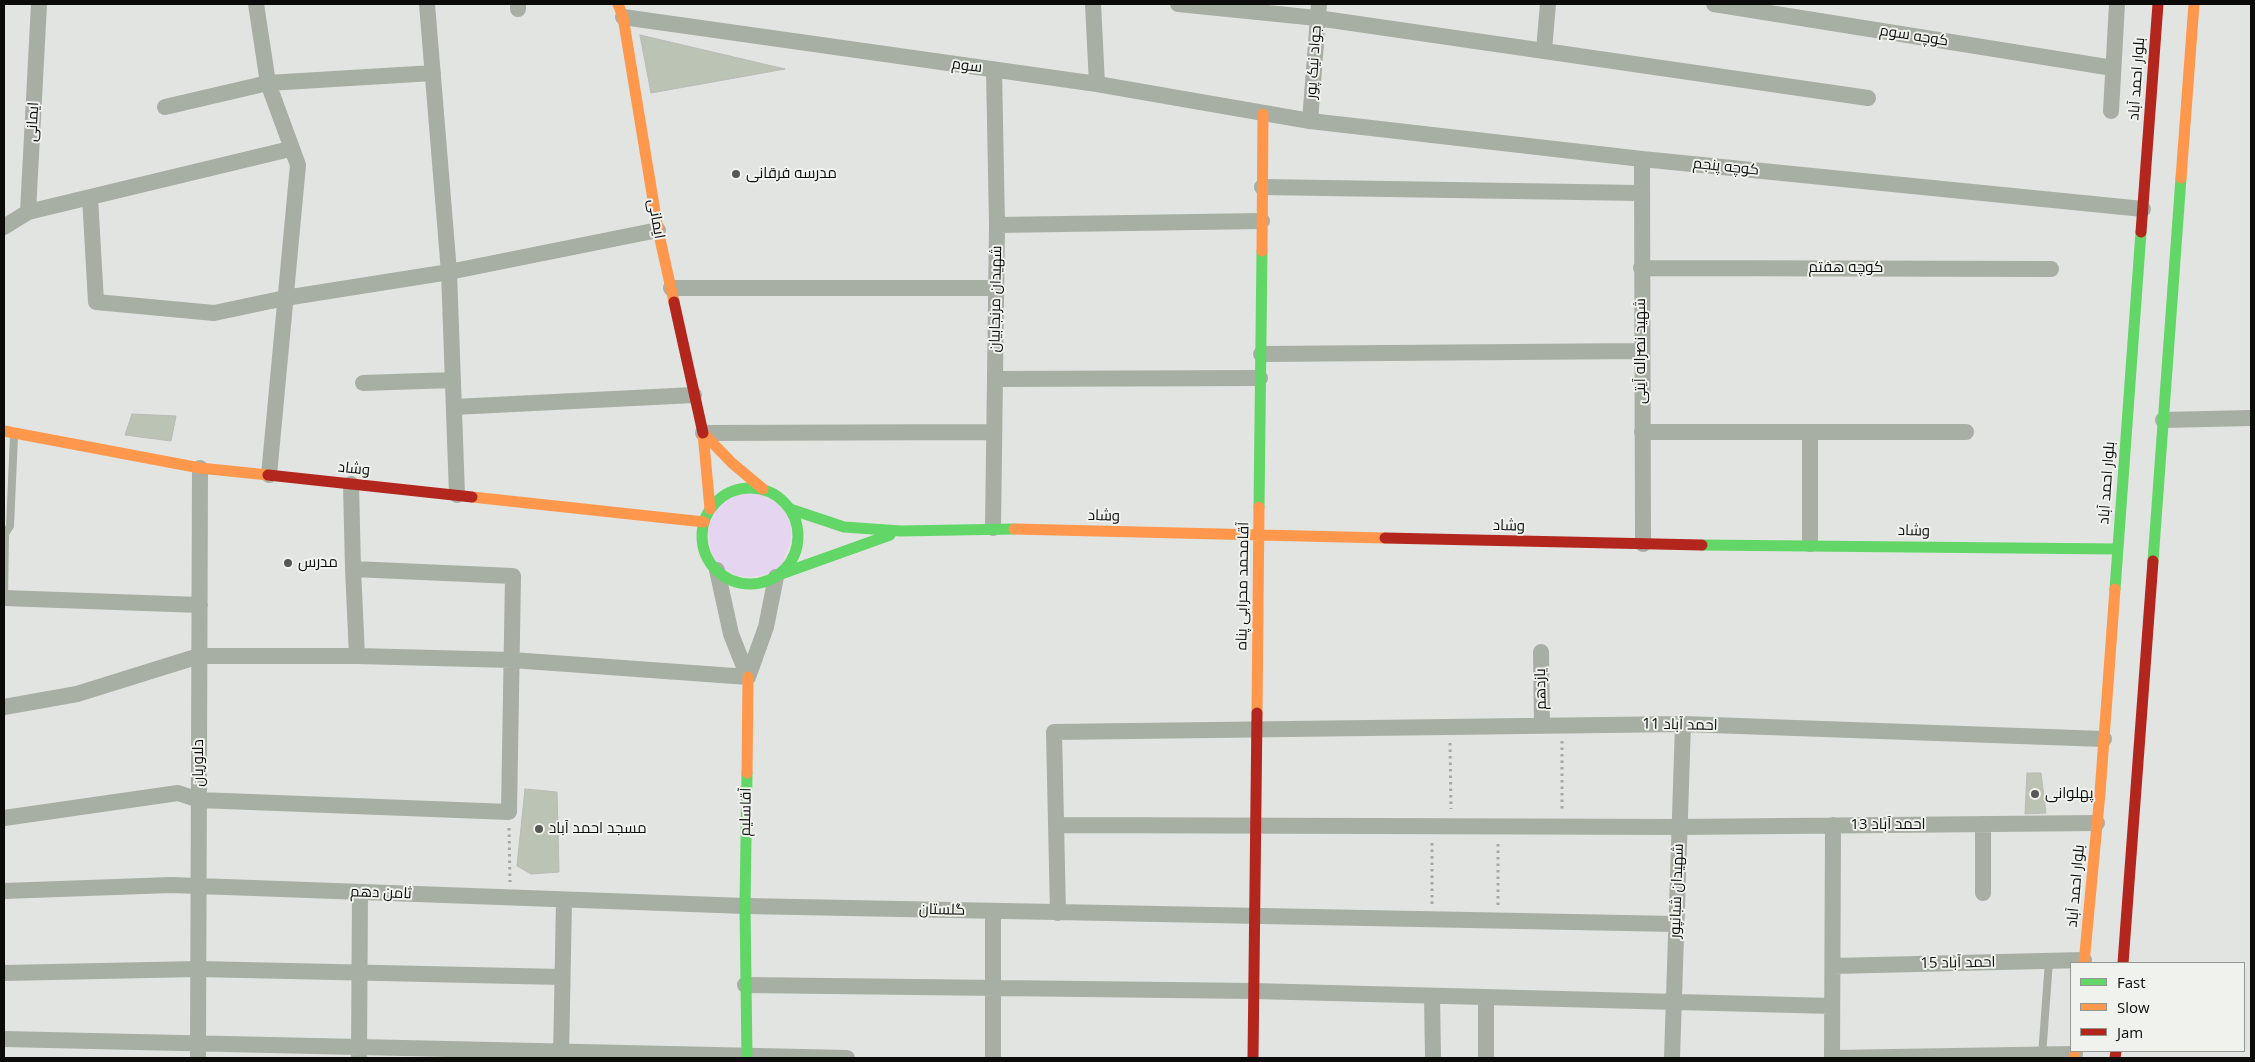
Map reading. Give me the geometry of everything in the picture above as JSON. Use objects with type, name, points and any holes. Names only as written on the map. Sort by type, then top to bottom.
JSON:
[{"type":"street","name":"ایمانی","points":[[28,212],[39,4]]},
{"type":"street","points":[[256,4],[268,83],[290,149],[298,165],[269,475]]},
{"type":"street","points":[[427,4],[449,272],[457,496]]},
{"type":"street","points":[[1093,4],[1097,84]]},
{"type":"street","points":[[1178,4],[1318,11],[1544,50],[1868,98]]},
{"type":"street","points":[[1544,50],[1548,4]]},
{"type":"street","name":"کوچه سوم","points":[[1714,4],[2113,68]]},
{"type":"street","points":[[2111,111],[2117,4]]},
{"type":"street","name":"بلوار احمد آباد","points":[[2084,962],[2101,823],[2104,739],[2158,4]]},
{"type":"street","points":[[2123,962],[2128,824],[2163,420],[2194,4]]},
{"type":"street","name":"ایمانی","points":[[621,11],[658,230],[703,433],[710,509]]},
{"type":"street","name":"سوم","points":[[621,11],[994,70],[1097,84],[1310,121]]},
{"type":"street","name":"جواد نیک پور","points":[[1310,121],[1318,11]]},
{"type":"street","name":"شهیدان مرنجابیان","points":[[993,528],[997,225],[994,70]]},
{"type":"street","points":[[165,107],[268,83],[433,73]]},
{"type":"street","name":"آقامحمد محرابی پناه","points":[[1253,1058],[1263,114]]},
{"type":"street","name":"کوچه پنجم","points":[[1310,121],[1642,159],[2143,209]]},
{"type":"street","points":[[4,227],[28,212],[290,149]]},
{"type":"street","name":"شهید نصراله آیتی","points":[[1642,159],[1640,193],[1642,544]]},
{"type":"street","points":[[1262,187],[1640,193]]},
{"type":"street","points":[[90,197],[96,302],[214,313],[285,298],[449,272],[658,230]]},
{"type":"street","points":[[997,225],[1262,222]]},
{"type":"street","name":"کوچه هفتم","points":[[1641,268],[2051,269]]},
{"type":"street","points":[[671,288],[996,288]]},
{"type":"street","points":[[1260,354],[1641,351]]},
{"type":"street","points":[[995,379],[1260,378]]},
{"type":"street","points":[[363,383],[453,380]]},
{"type":"street","points":[[454,407],[694,395]]},
{"type":"street","points":[[2163,420],[2251,418]]},
{"type":"street","name":"وشاد","points":[[9,432],[200,468],[704,522]]},
{"type":"street","points":[[703,433],[994,432]]},
{"type":"street","points":[[1642,432],[1966,432]]},
{"type":"street","points":[[1810,432],[1810,544]]},
{"type":"street","points":[[4,707],[77,694],[200,656],[357,656],[512,660],[748,677],[766,627],[778,575],[791,563],[797,550],[799,535],[796,519],[782,500],[763,489],[732,463],[703,433]]},
{"type":"street","name":"دلاوریان","points":[[198,1051],[200,468]]},
{"type":"street","points":[[351,484],[357,656]]},
{"type":"street","points":[[763,489],[748,488],[734,491],[721,498],[710,509],[704,522],[702,536],[704,551],[711,565],[736,582],[751,585],[768,581],[778,575],[900,531]]},
{"type":"street","points":[[790,509],[844,527],[900,531]]},
{"type":"street","name":"وشاد","points":[[900,531],[993,528],[1642,544],[1810,544],[2118,549]]},
{"type":"street","points":[[4,818],[178,793],[199,800],[509,812],[513,576],[353,569]]},
{"type":"street","name":"آقاسلیم","points":[[717,570],[731,634],[748,677],[745,906],[747,1057]]},
{"type":"street","points":[[4,598],[200,604]]},
{"type":"street","name":"یازدهم","points":[[1540,652],[1542,726]]},
{"type":"street","name":"احمد آباد 11","points":[[1058,825],[1054,732],[1683,724],[2104,739]]},
{"type":"street","name":"شهیدان شبانپور","points":[[1672,1058],[1683,724]]},
{"type":"street","name":"احمد آباد 13","points":[[1058,825],[1679,827],[2101,823]]},
{"type":"street","points":[[1983,893],[1984,824]]},
{"type":"street","points":[[1058,825],[1058,913]]},
{"type":"street","points":[[1833,825],[1832,1058],[2074,1054]]},
{"type":"street","name":"ثامن دهم","points":[[4,891],[171,885],[745,906]]},
{"type":"street","points":[[359,1053],[360,893]]},
{"type":"street","points":[[561,1055],[564,900]]},
{"type":"street","name":"گلستان","points":[[745,906],[1676,924]]},
{"type":"street","points":[[993,911],[993,1058]]},
{"type":"street","name":"احمد آباد 15","points":[[1833,966],[2050,961],[2084,962]]},
{"type":"street","points":[[4,973],[198,969],[562,977]]},
{"type":"street","points":[[745,985],[1253,991],[1832,1006]]},
{"type":"street","points":[[1432,996],[1433,1058]]},
{"type":"street","points":[[1486,997],[1486,1058]]},
{"type":"street","points":[[4,1039],[198,1051],[847,1058]]},
{"type":"lane","points":[[4,598],[5,534],[10,526],[9,432]]},
{"type":"lane","points":[[2042,1056],[2050,961]]},
{"type":"path","points":[[1562,725],[1562,826]]},
{"type":"path","points":[[1450,727],[1452,825]]},
{"type":"path","points":[[509,812],[510,898]]},
{"type":"path","points":[[1432,825],[1432,920]]},
{"type":"path","points":[[1498,825],[1498,921]]},
{"type":"shaded area","points":[[757,493],[777,503],[786,514],[791,527],[791,541],[776,577],[766,574],[752,577],[738,576],[725,570],[715,560],[710,550],[708,528],[717,508],[735,495]]},
{"type":"building","points":[[640,35],[785,69],[651,93]]},
{"type":"building","points":[[132,414],[176,416],[171,441],[125,435]]},
{"type":"building","name":"پهلوانی","points":[[2027,773],[2041,773],[2046,813],[2025,814]]},
{"type":"building","name":"مسجد احمد آباد","points":[[525,789],[557,792],[559,872],[531,874],[517,866]]},
{"type":"traffic: fast","points":[[2153,561],[2181,178]]},
{"type":"traffic: fast","points":[[2115,589],[2141,232]]},
{"type":"traffic: fast","points":[[1259,507],[1262,251]]},
{"type":"traffic: fast","points":[[750,488],[768,492],[784,502],[794,518],[798,536],[794,554],[784,570],[768,580],[750,584],[732,580],[716,570],[706,554],[702,536],[706,518],[716,502],[732,492],[750,488]]},
{"type":"traffic: fast","points":[[790,509],[844,527],[901,531],[1014,529]]},
{"type":"traffic: fast","points":[[781,574],[890,535]]},
{"type":"traffic: fast","points":[[1702,545],[2117,549]]},
{"type":"traffic: fast","points":[[747,773],[745,906],[747,1058]]},
{"type":"traffic: slow","points":[[618,4],[623,17],[658,230],[674,302]]},
{"type":"traffic: slow","points":[[2181,178],[2194,4]]},
{"type":"traffic: slow","points":[[1262,251],[1263,114]]},
{"type":"traffic: slow","points":[[4,431],[200,468],[268,475]]},
{"type":"traffic: slow","points":[[710,509],[703,433],[732,463],[763,489]]},
{"type":"traffic: slow","points":[[472,497],[704,522]]},
{"type":"traffic: slow","points":[[1257,713],[1259,507]]},
{"type":"traffic: slow","points":[[1014,529],[1385,538]]},
{"type":"traffic: slow","points":[[2084,962],[2100,793],[2115,589]]},
{"type":"traffic: slow","points":[[747,773],[748,677]]},
{"type":"traffic: slow","points":[[2074,1058],[2075,1052]]},
{"type":"traffic: jam","points":[[2141,232],[2158,4]]},
{"type":"traffic: jam","points":[[674,302],[703,433]]},
{"type":"traffic: jam","points":[[268,475],[472,497]]},
{"type":"traffic: jam","points":[[1385,538],[1702,545]]},
{"type":"traffic: jam","points":[[2123,962],[2153,561]]},
{"type":"traffic: jam","points":[[1253,1058],[1257,713]]},
{"type":"traffic: jam","points":[[2115,1058],[2116,1052]]},
{"type":"place","name":"مدرسه فرقانی","points":[[736,174]]},
{"type":"place","name":"مدرس","points":[[288,563]]},
{"type":"place","name":"پهلوانی","points":[[2035,794]]},
{"type":"place","name":"مسجد احمد آباد","points":[[539,829]]}]
